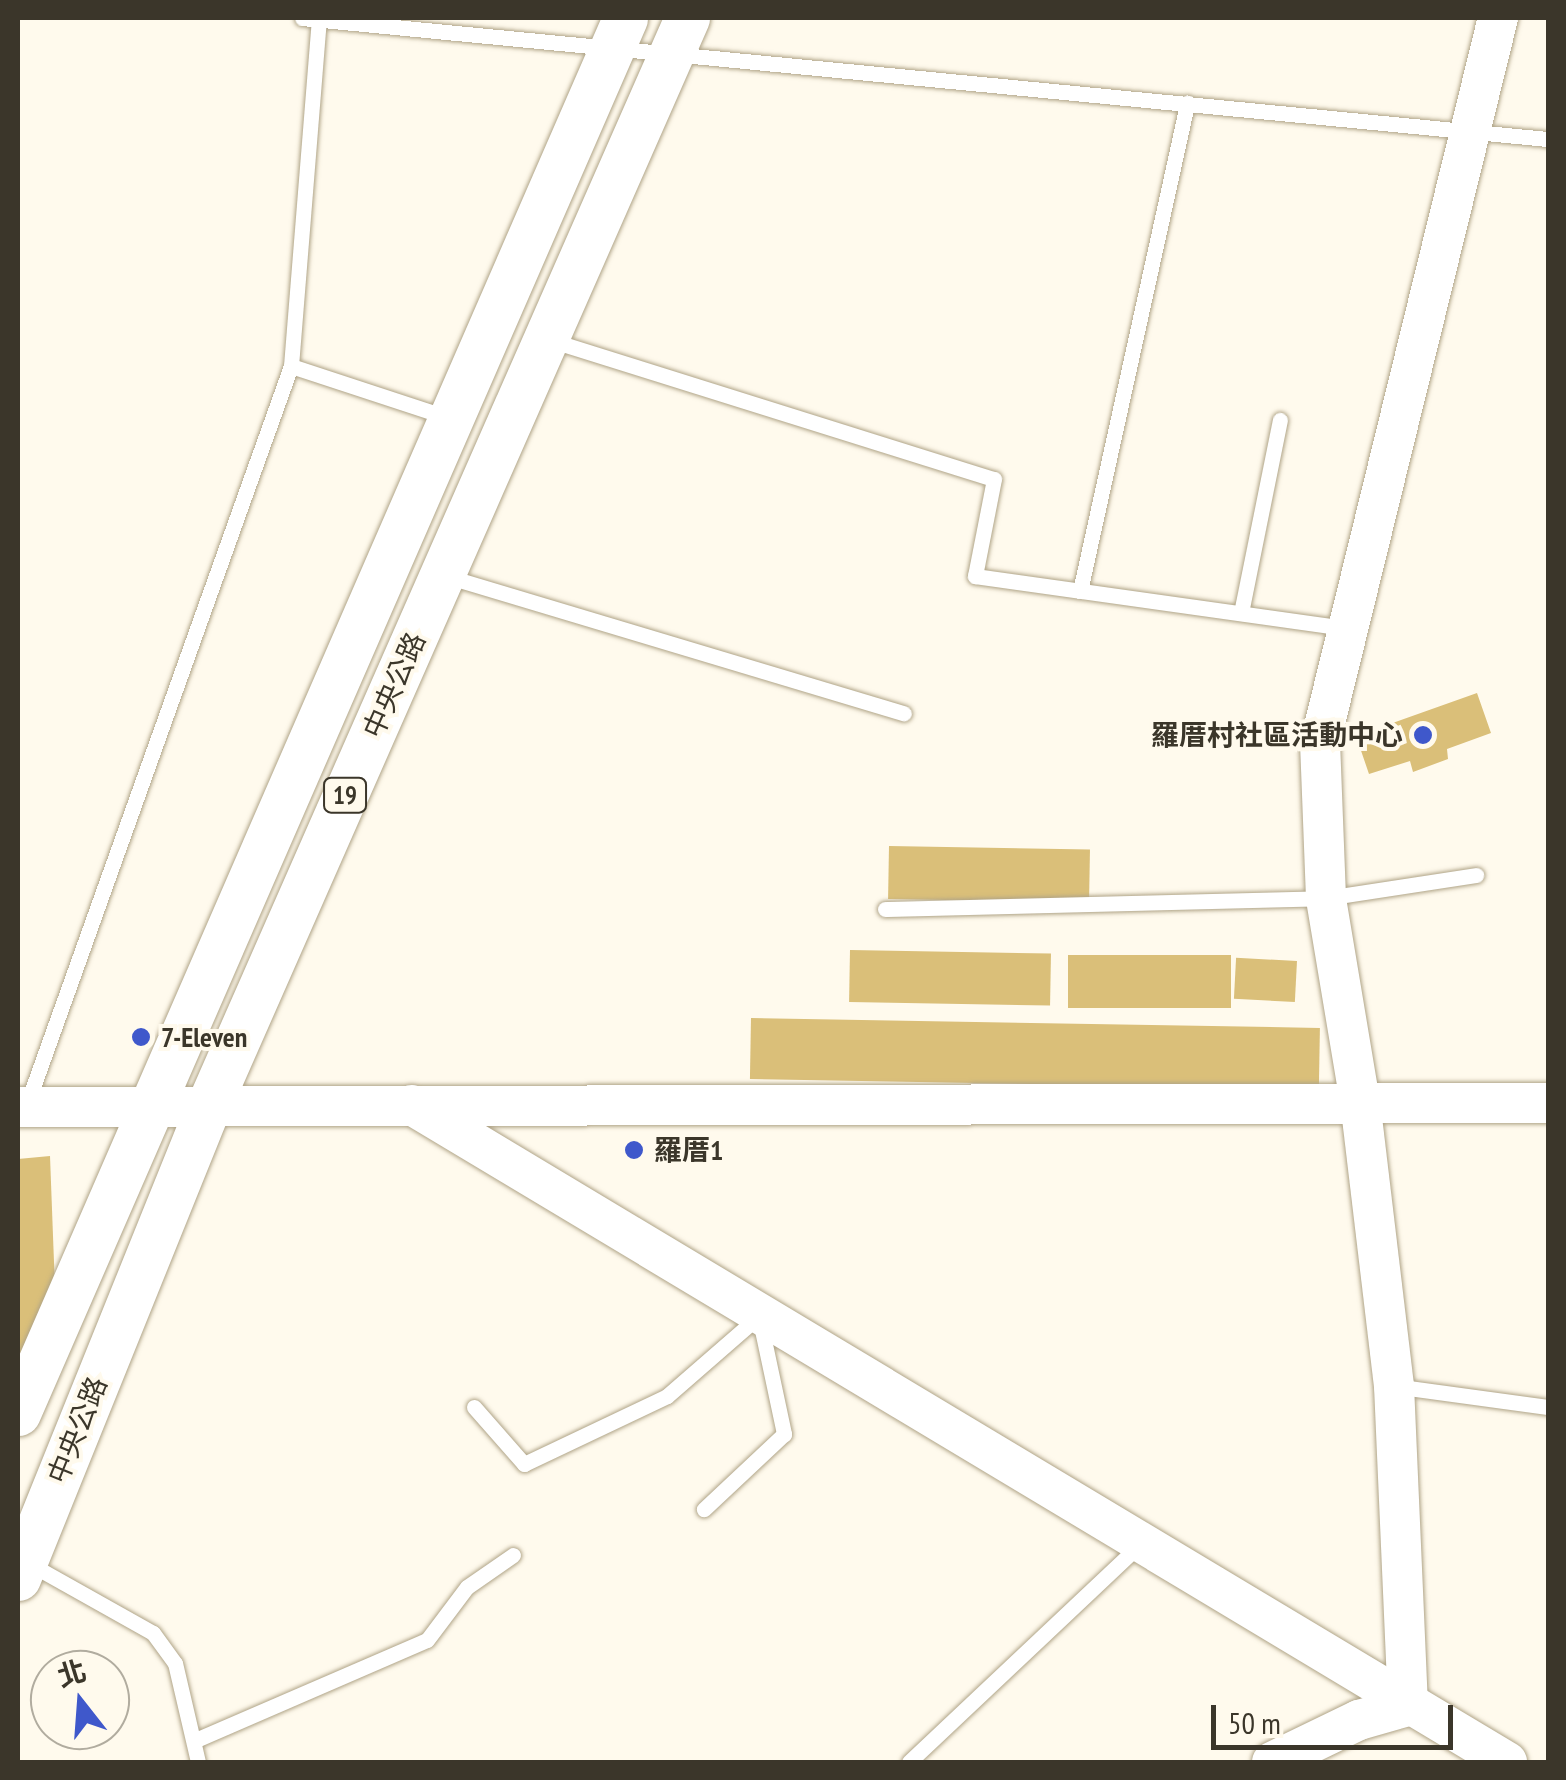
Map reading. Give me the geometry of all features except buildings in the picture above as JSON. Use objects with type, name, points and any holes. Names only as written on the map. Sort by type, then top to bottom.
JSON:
[{"type":"main road","name":"中央公路","points":[[18,1413],[146,1110],[620,31]]},
{"type":"main road","name":"中央公路","points":[[21,1569],[208,1107],[680,33]]},
{"type":"street","points":[[1408,1706],[1394,1386],[1360,1102],[1326,898],[1320,743],[1498,18]]},
{"type":"street","points":[[22,1107],[146,1110],[412,1105],[1548,1103]]},
{"type":"street","points":[[412,1105],[1408,1706],[1508,1762]]},
{"type":"street","points":[[1272,1762],[1359,1720],[1408,1706]]},
{"type":"lane","points":[[302,18],[680,33],[1187,103],[1548,140]]},
{"type":"lane","points":[[22,1107],[291,366],[320,19]]},
{"type":"lane","points":[[1080,591],[1187,103]]},
{"type":"lane","points":[[546,338],[994,479],[974,576],[1348,628]]},
{"type":"lane","points":[[291,366],[450,418]]},
{"type":"lane","points":[[1241,613],[1280,420]]},
{"type":"lane","points":[[442,575],[904,713]]},
{"type":"lane","points":[[885,908],[1326,898],[1476,876]]},
{"type":"lane","points":[[474,1407],[524,1464],[666,1396],[759,1316],[784,1434],[704,1509]]},
{"type":"lane","points":[[1394,1386],[1548,1406]]},
{"type":"lane","points":[[909,1762],[1140,1544]]},
{"type":"lane","points":[[198,1739],[427,1640],[467,1587],[513,1555]]},
{"type":"lane","points":[[21,1569],[153,1634],[176,1664],[198,1739],[198,1762]]},
{"type":"place","name":"羅厝村社區活動中心","points":[[1423,735]]},
{"type":"place","name":"7-Eleven","points":[[141,1037]]},
{"type":"place","name":"羅厝1","points":[[634,1150]]}]
